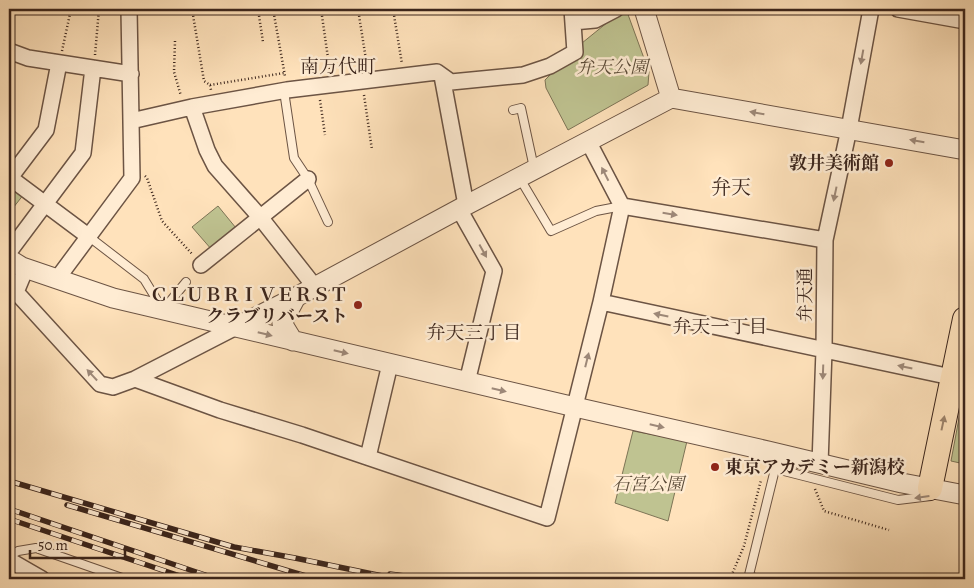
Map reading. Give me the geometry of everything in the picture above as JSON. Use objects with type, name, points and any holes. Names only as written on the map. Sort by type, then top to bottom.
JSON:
[{"type":"main road","points":[[950,486],[965,319]]},
{"type":"street","points":[[57,279],[132,178],[129,9]]},
{"type":"street","points":[[573,15],[586,9]]},
{"type":"street","points":[[573,15],[595,20],[616,9]]},
{"type":"street","points":[[644,9],[670,98]]},
{"type":"street","name":"弁天通","points":[[820,464],[824,350],[824,240],[849,129],[870,9]]},
{"type":"street","points":[[898,9],[965,21]]},
{"type":"street","points":[[131,121],[286,90],[365,80],[436,72],[450,82],[523,75],[550,66],[575,52],[573,15]]},
{"type":"street","points":[[9,51],[28,58],[131,74]]},
{"type":"street","points":[[59,63],[46,130],[9,178],[88,236]]},
{"type":"street","points":[[9,252],[83,153],[93,68]]},
{"type":"street","points":[[442,76],[463,207],[494,271],[467,382]]},
{"type":"street","points":[[26,268],[16,292],[100,384],[113,387],[135,379],[296,297],[670,98],[965,150]]},
{"type":"street","points":[[189,108],[215,166],[260,217],[315,287]]},
{"type":"street","points":[[135,379],[220,410],[368,457],[547,518],[602,302],[622,206],[588,141]]},
{"type":"street","points":[[201,265],[308,179]]},
{"type":"street","points":[[622,206],[824,240]]},
{"type":"street","points":[[9,259],[26,268],[113,298],[574,407],[778,461],[820,464],[950,486]]},
{"type":"street","points":[[293,341],[282,323],[296,297]]},
{"type":"street","points":[[602,302],[959,379]]},
{"type":"street","points":[[368,457],[390,364]]},
{"type":"street","points":[[10,562],[42,579]]},
{"type":"lane","points":[[286,90],[294,158],[308,179],[328,222]]},
{"type":"lane","points":[[513,110],[522,108],[527,173],[551,231],[596,211],[622,206]]},
{"type":"lane","points":[[88,236],[144,278],[163,310],[186,282]]},
{"type":"lane","points":[[759,579],[748,578],[778,461],[898,500],[950,486]]},
{"type":"lane","points":[[10,562],[18,550],[36,548],[125,579]]},
{"type":"path","points":[[59,63],[72,9]]},
{"type":"path","points":[[93,68],[98,36],[99,9]]},
{"type":"path","points":[[192,9],[204,81],[210,85],[284,73]]},
{"type":"path","points":[[258,9],[263,42]]},
{"type":"path","points":[[273,9],[286,90]]},
{"type":"path","points":[[321,9],[325,86],[325,135]]},
{"type":"path","points":[[358,9],[372,150]]},
{"type":"path","points":[[394,9],[403,76]]},
{"type":"path","points":[[175,41],[174,72],[189,108]]},
{"type":"path","points":[[210,85],[214,103]]},
{"type":"path","points":[[132,170],[147,178],[162,221],[201,265]]},
{"type":"path","points":[[730,579],[744,546],[762,475]]},
{"type":"path","points":[[815,488],[824,511],[889,530]]},
{"type":"green space","name":"弁天公園","points":[[626,9],[649,72],[648,85],[568,130],[546,88],[545,80],[553,72],[581,55],[582,43]]},
{"type":"green space","points":[[9,186],[24,194],[13,208],[9,205]]},
{"type":"green space","points":[[218,206],[236,228],[212,250],[192,227]]},
{"type":"green space","points":[[965,397],[965,436],[960,463],[951,461],[962,402]]},
{"type":"green space","name":"石宮公園","points":[[633,431],[687,441],[668,521],[615,503]]},
{"type":"railway","points":[[9,481],[234,547],[397,579]]},
{"type":"railway","points":[[67,505],[316,579]]},
{"type":"railway","points":[[9,509],[217,579]]},
{"type":"railway","points":[[9,519],[189,579]]},
{"type":"railway","points":[[390,574],[426,579]]},
{"type":"place","name":"敦井美術館","points":[[889,163]]},
{"type":"place","name":"ＣＬＵＢＲＩＶＥＲＳＴ クラブリバースト","points":[[358,305]]},
{"type":"place","name":"東京アカデミー新潟校","points":[[715,467]]},
{"type":"district","name":"南万代町","points":[[338,66]]},
{"type":"district","name":"弁天","points":[[731,187]]},
{"type":"district","name":"弁天一丁目","points":[[720,326]]},
{"type":"district","name":"弁天三丁目","points":[[474,332]]}]
